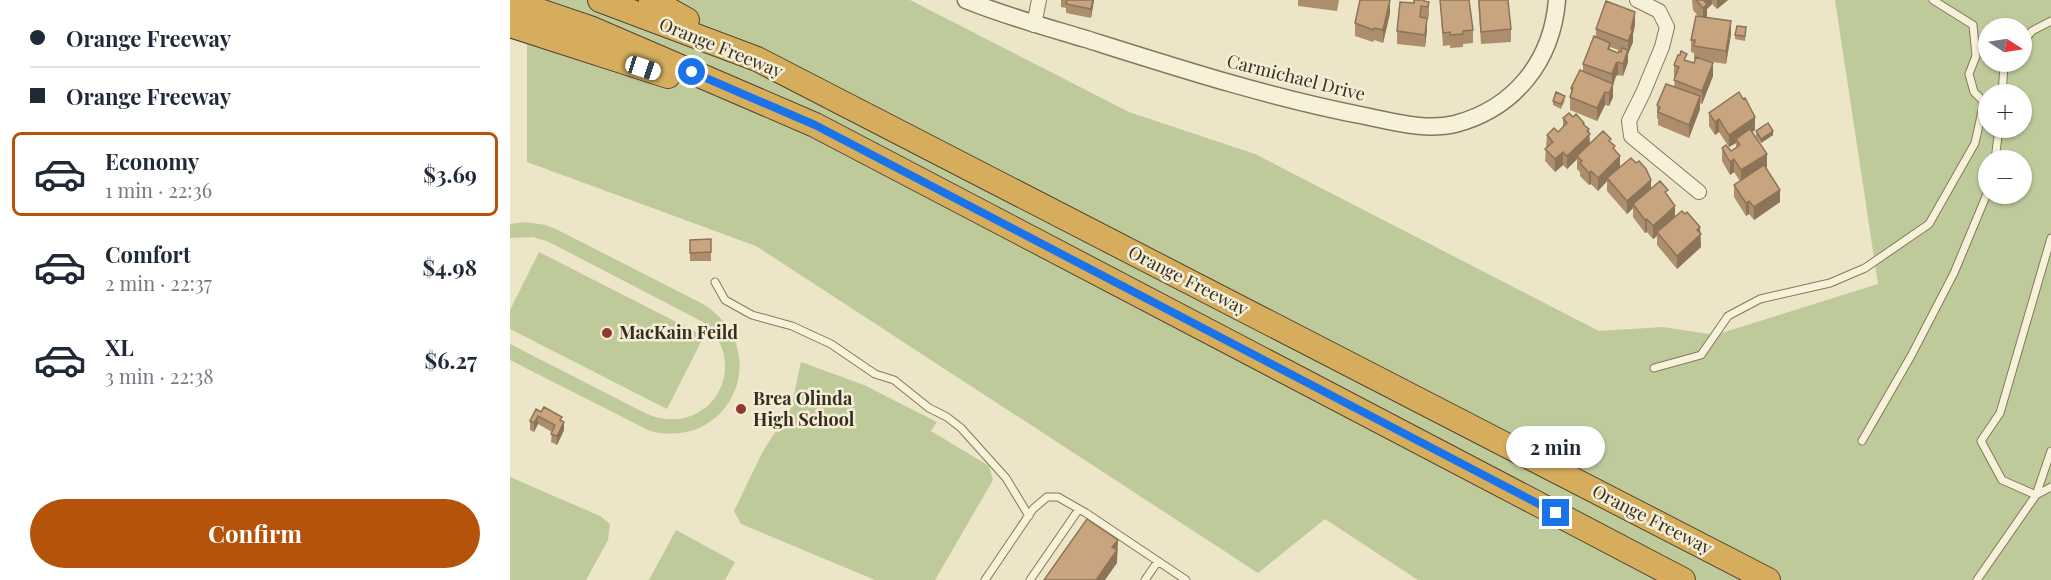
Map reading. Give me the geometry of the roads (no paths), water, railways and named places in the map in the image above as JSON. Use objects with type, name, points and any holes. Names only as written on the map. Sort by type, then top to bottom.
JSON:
[{"type":"highway","name":"Orange Freeway","points":[[600,0],[757,59],[1767,580]]},
{"type":"highway","points":[[651,0],[757,59]]},
{"type":"highway","name":"Orange Freeway","points":[[510,1],[590,28],[815,125],[1683,580]]},
{"type":"highway","points":[[510,25],[815,125]]},
{"type":"street","name":"Carmichael Drive","points":[[966,0],[1034,25],[1306,103],[1398,123],[1425,126],[1455,124],[1496,106],[1527,80],[1540,62],[1550,40],[1556,19],[1557,0]]},
{"type":"street","points":[[1034,25],[1039,0]]},
{"type":"street","points":[[1638,0],[1659,11],[1667,27],[1662,47],[1629,120],[1631,136],[1699,192]]},
{"type":"lane","points":[[1934,0],[1972,25],[1976,56],[1969,74],[1974,92],[1978,96]]},
{"type":"lane","points":[[2032,31],[2051,21]]},
{"type":"lane","points":[[1654,368],[1701,355],[1728,316],[1760,299],[1830,283],[1865,268],[1929,224],[1975,143],[1978,132]]},
{"type":"lane","points":[[1862,441],[1911,356],[1954,273],[1983,204]]},
{"type":"lane","points":[[2036,495],[2002,480],[1981,441],[2000,413],[2051,238]]},
{"type":"lane","points":[[715,282],[725,300],[752,315],[792,326],[831,344],[875,374],[894,380],[929,408],[947,417],[961,428],[1006,478],[1029,516]]},
{"type":"lane","points":[[1977,580],[2036,495],[2051,451]]},
{"type":"lane","points":[[2036,495],[2051,487]]},
{"type":"lane","points":[[985,580],[1033,508],[1047,497],[1058,497],[1079,509],[1186,580]]},
{"type":"lane","points":[[1030,580],[1079,509]]},
{"type":"lane","points":[[1145,580],[1158,561]]},
{"type":"place","name":"MacKain Feild","points":[[607,333]]},
{"type":"place","name":"Brea Olinda High School","points":[[741,409]]}]
